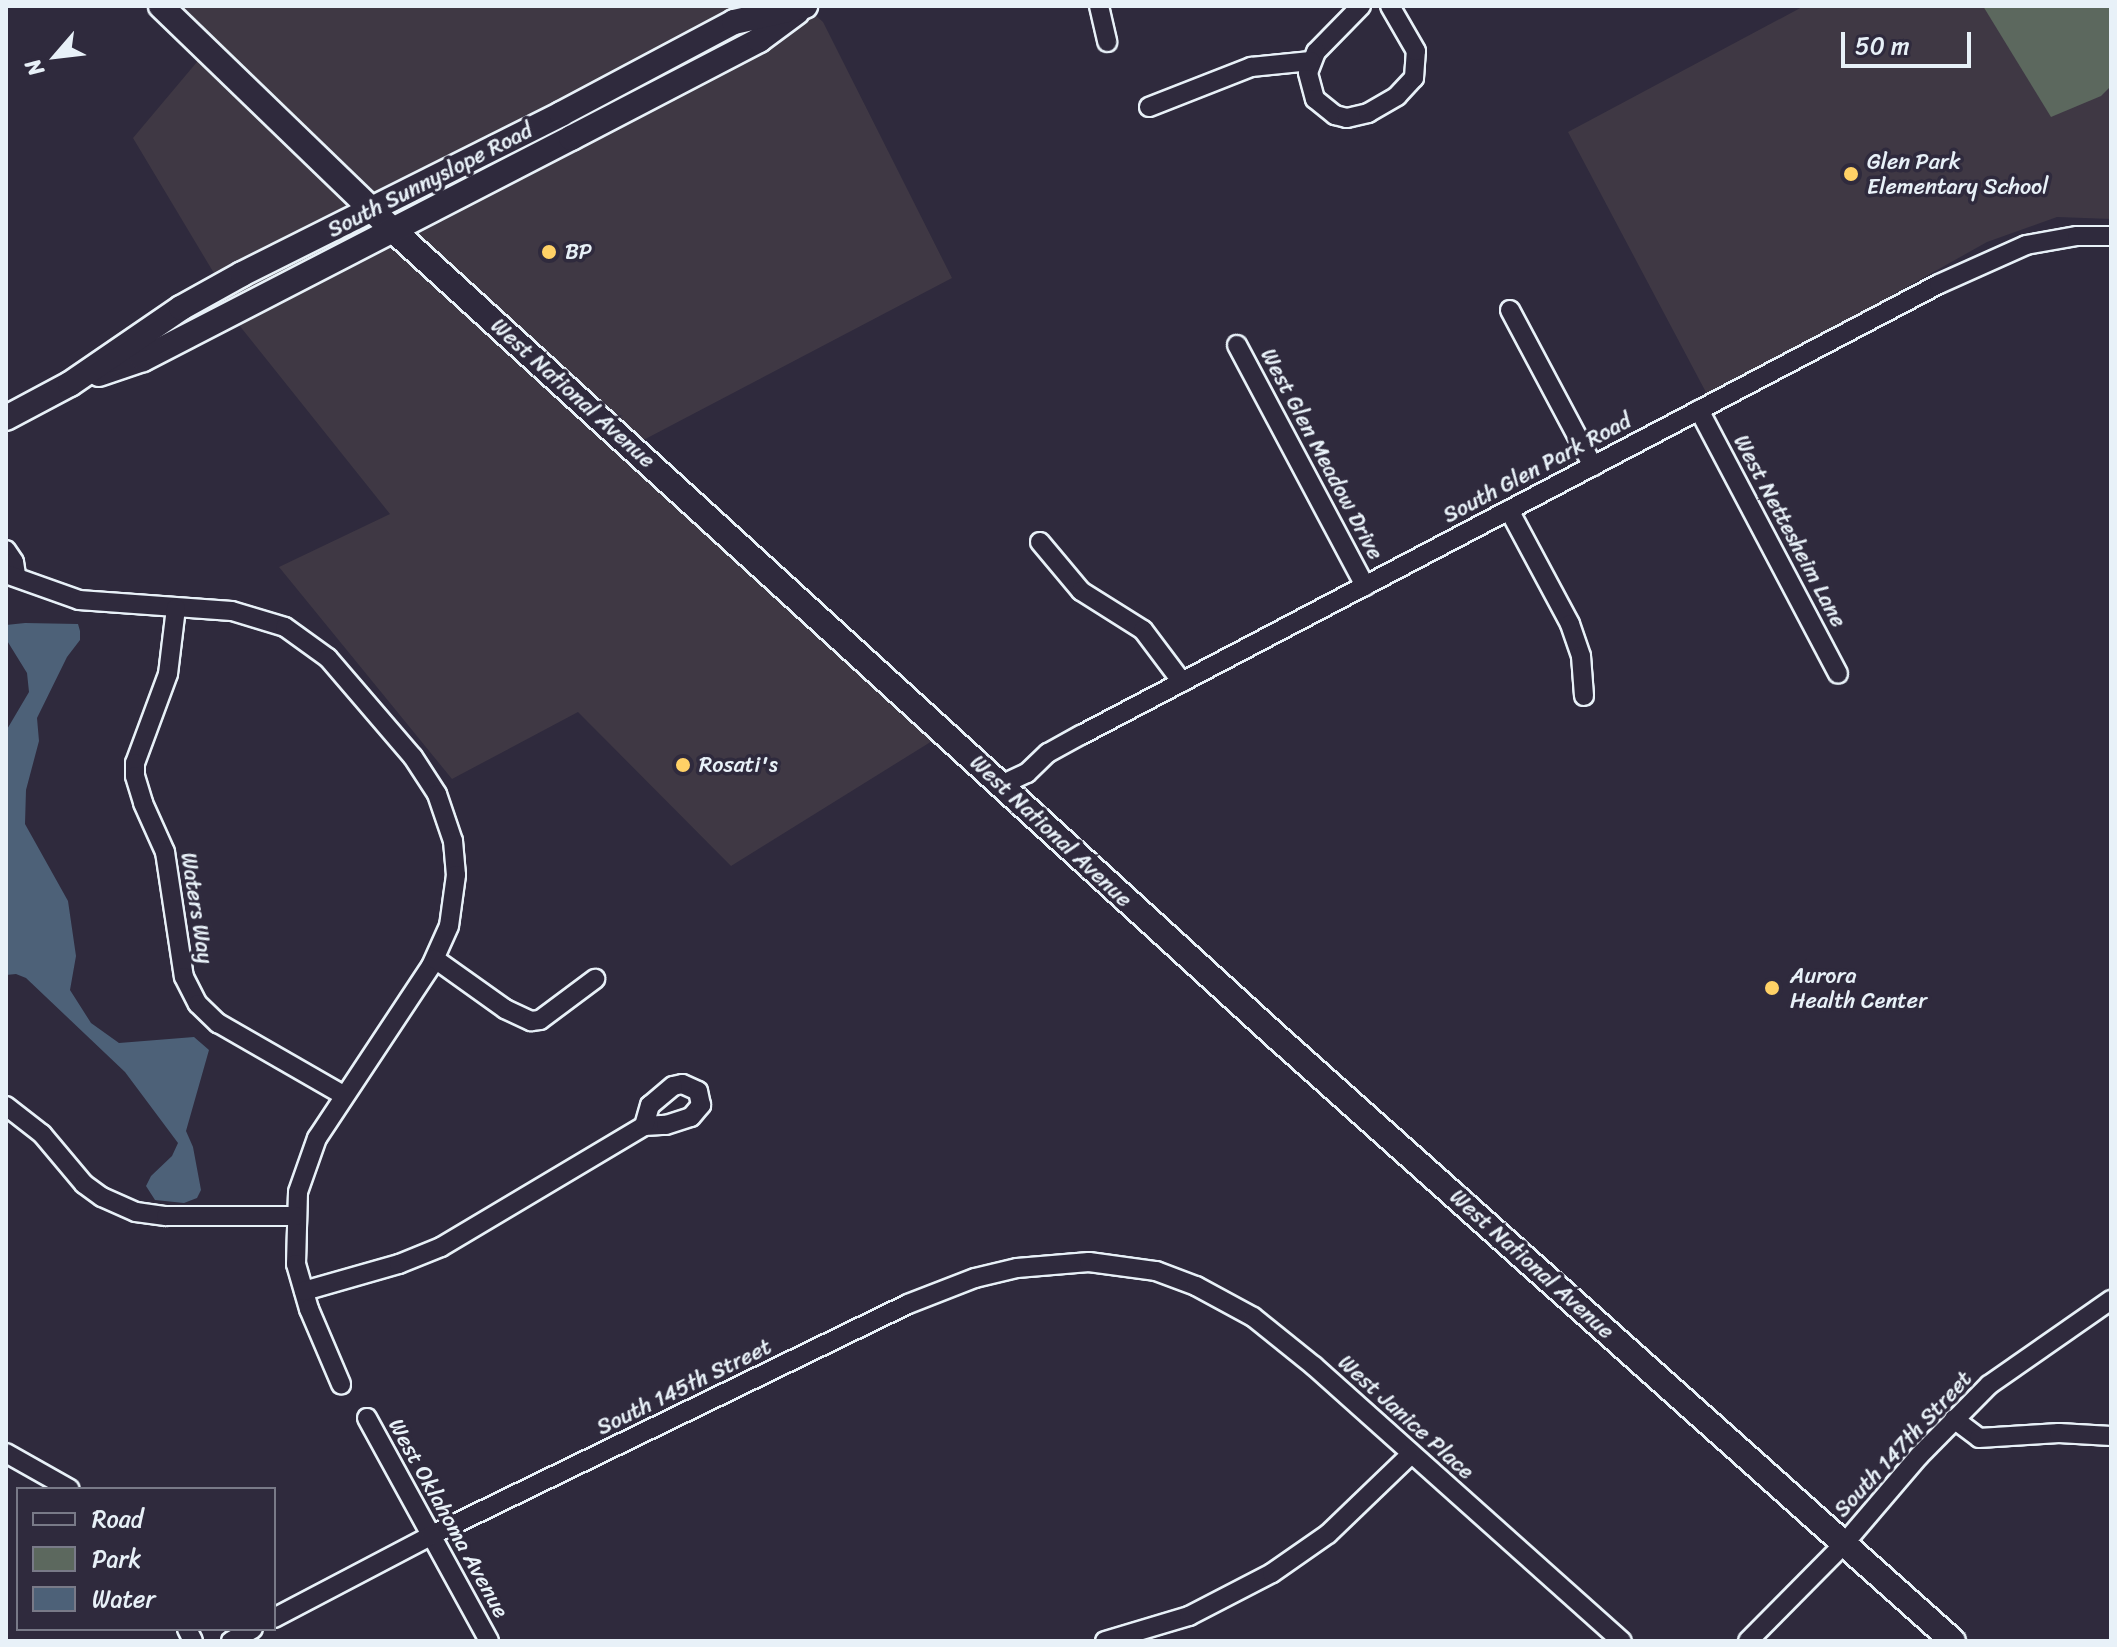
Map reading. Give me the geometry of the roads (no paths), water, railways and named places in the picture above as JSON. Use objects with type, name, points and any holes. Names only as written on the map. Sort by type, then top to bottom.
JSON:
[{"type":"main road","name":"West National Avenue","points":[[161,6],[393,230],[1278,1038],[1953,1641]]},
{"type":"main road","name":"South Sunnyslope Road","points":[[6,418],[70,384],[181,308],[734,22],[805,6],[759,40],[143,359],[70,384]]},
{"type":"street","points":[[1099,6],[1107,42]]},
{"type":"street","points":[[1361,6],[1311,61],[1308,73],[1315,99],[1335,115],[1356,117],[1397,96],[1414,78],[1417,59],[1390,6]]},
{"type":"street","points":[[1149,107],[1251,67],[1311,61]]},
{"type":"street","name":"South Glen Park Road","points":[[1001,785],[1027,773],[1048,753],[2001,254],[2051,239],[2111,236]]},
{"type":"street","points":[[1510,310],[1593,466]]},
{"type":"street","name":"West Glen Meadow Drive","points":[[1237,345],[1365,586]]},
{"type":"street","name":"West Nettesheim Lane","points":[[1699,410],[1838,674]]},
{"type":"street","points":[[1509,510],[1570,624],[1581,656],[1584,696]]},
{"type":"street","points":[[1040,542],[1081,591],[1143,630],[1182,682]]},
{"type":"street","points":[[6,550],[14,562],[9,577],[79,600],[232,611],[267,620],[297,634],[328,658],[413,757],[437,794],[453,841],[454,907],[435,959],[343,1095],[309,1155],[296,1216],[296,1264],[341,1384]]},
{"type":"street","name":"Waters Way","points":[[176,608],[168,674],[135,763],[135,776],[143,803],[165,852],[184,977],[198,1004],[218,1023],[343,1095]]},
{"type":"street","points":[[435,959],[505,1009],[531,1021],[548,1015],[595,979]]},
{"type":"street","points":[[6,1106],[42,1134],[84,1184],[136,1212],[166,1216],[296,1216]]},
{"type":"street","points":[[304,1291],[399,1264],[441,1247],[644,1126]]},
{"type":"street","name":"South 145th Street","points":[[276,1617],[430,1536],[942,1290],[1017,1268],[1057,1262],[1134,1267]]},
{"type":"street","name":"West Janice Place","points":[[1134,1267],[1196,1286],[1253,1317],[1314,1366],[1410,1455],[1622,1641]]},
{"type":"street","name":"South 147th Street","points":[[1748,1641],[1843,1545],[1954,1419],[1989,1385],[2111,1300]]},
{"type":"street","name":"West Oklahoma Avenue","points":[[367,1418],[489,1641]]},
{"type":"street","points":[[1954,1419],[1979,1438],[2059,1433],[2111,1436]]},
{"type":"street","points":[[6,1453],[66,1487]]},
{"type":"street","points":[[1105,1641],[1189,1616],[1272,1573],[1328,1534],[1410,1455]]},
{"type":"street","points":[[231,1641],[249,1631]]},
{"type":"water","points":[[78,624],[80,631],[80,640],[67,657],[37,718],[39,741],[26,790],[25,824],[68,901],[76,956],[70,990],[91,1023],[119,1043],[194,1037],[209,1050],[186,1131],[193,1147],[201,1190],[197,1198],[184,1203],[155,1200],[146,1186],[151,1176],[172,1156],[178,1143],[125,1072],[26,978],[16,974],[6,975],[6,731],[29,692],[27,673],[6,639],[6,625]]},
{"type":"place","name":"Glen Park Elementary School","points":[[1851,174]]},
{"type":"place","name":"BP","points":[[549,252]]},
{"type":"place","name":"Rosati's","points":[[683,765]]},
{"type":"place","name":"Aurora Health Center","points":[[1772,988]]}]
